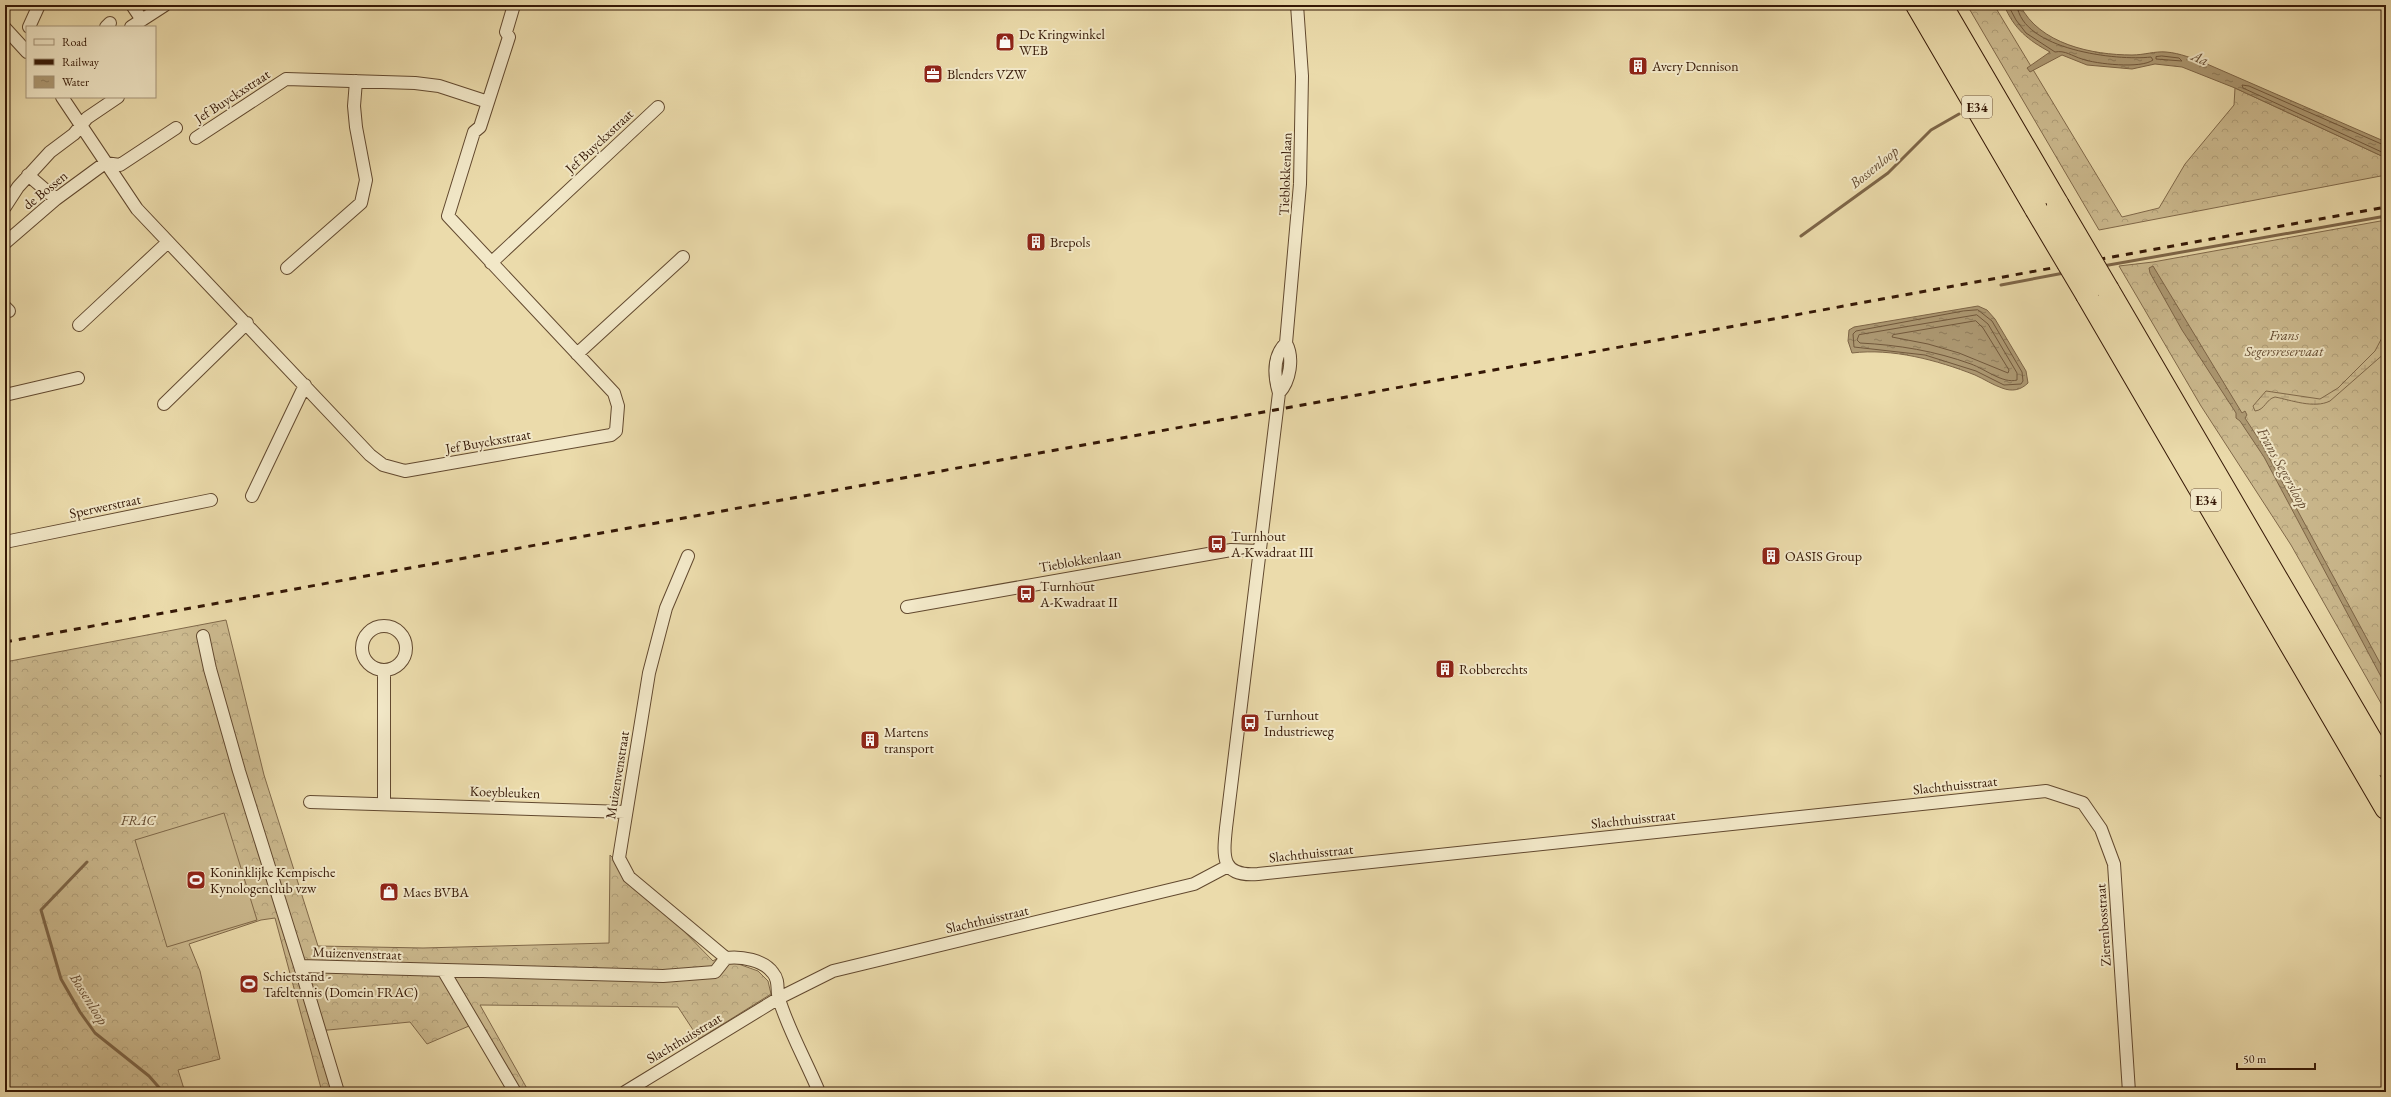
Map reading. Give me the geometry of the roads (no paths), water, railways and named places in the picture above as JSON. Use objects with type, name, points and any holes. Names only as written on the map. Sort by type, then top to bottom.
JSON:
[{"type":"highway","name":"E34","points":[[1917,5],[2386,808]]},
{"type":"highway","name":"E34","points":[[1942,5],[2108,290],[2377,740],[2386,766]]},
{"type":"street","points":[[29,26],[39,5]]},
{"type":"street","points":[[132,5],[142,20]]},
{"type":"street","points":[[133,26],[165,5]]},
{"type":"street","name":"Jef Buyckxstraat","points":[[105,163],[137,209],[247,323],[370,455],[383,465],[405,471],[611,435],[616,431],[617,398],[448,216],[474,132],[480,127],[509,37],[506,32],[514,5]]},
{"type":"street","name":"Tieblokkenlaan","points":[[1228,866],[1224,852],[1226,828],[1279,393],[1284,387],[1289,370],[1290,355],[1286,344],[1300,184],[1302,76],[1297,5]]},
{"type":"street","points":[[5,28],[24,49]]},
{"type":"street","points":[[24,49],[26,37]]},
{"type":"street","name":"Jef Buyckxstraat","points":[[196,138],[286,79],[356,81],[439,86],[488,102]]},
{"type":"street","points":[[287,268],[361,203],[366,180],[356,127],[354,106],[356,81]]},
{"type":"street","points":[[63,98],[105,163],[120,165],[176,128]]},
{"type":"street","name":"de Bossen","points":[[5,207],[28,175],[50,152],[82,126],[87,118],[117,98]]},
{"type":"street","name":"Jef Buyckxstraat","points":[[491,264],[658,107]]},
{"type":"street","name":"de Bossen","points":[[5,243],[56,199],[105,163]]},
{"type":"street","points":[[28,175],[56,199]]},
{"type":"street","points":[[79,325],[168,242]]},
{"type":"street","points":[[577,354],[683,257]]},
{"type":"street","points":[[164,404],[247,323]]},
{"type":"street","points":[[5,396],[78,378]]},
{"type":"street","points":[[252,496],[305,385]]},
{"type":"street","name":"Sperwerstraat","points":[[5,542],[211,500]]},
{"type":"street","name":"Tieblokkenlaan","points":[[907,606],[1231,550],[1260,551]]},
{"type":"street","name":"Muizenvenstraat","points":[[203,636],[210,669],[239,771],[300,966],[663,976],[715,972],[726,958],[629,876],[619,858],[625,812],[649,673],[666,608],[688,556]]},
{"type":"street","points":[[384,670],[384,803]]},
{"type":"street","name":"Slachthuisstraat","points":[[626,1092],[779,998],[833,971],[1194,884],[1228,866],[1235,873],[1245,875],[1258,874],[2046,791]]},
{"type":"street","name":"Zierenbosstraat","points":[[2046,791],[2083,803],[2101,829],[2114,864],[2129,1092]]},
{"type":"street","name":"Koeybleuken","points":[[310,802],[384,803],[625,812]]},
{"type":"street","points":[[726,958],[735,957],[766,965],[778,980],[779,998],[820,1092]]},
{"type":"street","points":[[300,966],[338,1092]]},
{"type":"street","points":[[443,970],[514,1092]]},
{"type":"water","points":[[2004,5],[2020,5],[2029,18],[2040,29],[2053,38],[2068,45],[2100,53],[2132,55],[2166,52],[2187,56],[2207,64],[2386,142],[2386,158],[2235,88],[2182,67],[2155,64],[2132,69],[2087,65],[2062,55],[2030,72],[2027,68],[2050,52],[2022,33],[2012,21]]},
{"type":"water","points":[[2153,266],[2242,413],[2245,411],[2247,415],[2245,418],[2260,441],[2386,674],[2386,686],[2264,457],[2240,421],[2236,418],[2236,413],[2182,330],[2150,273],[2149,268]]},
{"type":"water","points":[[1978,306],[1987,310],[1995,319],[2026,371],[2028,383],[2016,390],[2006,389],[1975,375],[1914,356],[1883,352],[1852,353],[1848,341],[1849,330],[1854,327]]},
{"type":"waterway","name":"Bossenloop","points":[[1801,236],[1888,173],[1931,130],[1959,114]]},
{"type":"waterway","points":[[2103,266],[2386,216]]},
{"type":"waterway","points":[[2001,285],[2064,273]]},
{"type":"waterway","name":"Bossenloop","points":[[87,862],[41,910],[61,979],[80,1012],[95,1033],[149,1076],[163,1092]]},
{"type":"railway","points":[[5,642],[2386,207]]},
{"type":"place","name":"De Kringwinkel WEB","points":[[1005,42]]},
{"type":"place","name":"Avery Dennison","points":[[1638,66]]},
{"type":"place","name":"Blenders VZW","points":[[933,74]]},
{"type":"place","name":"Brepols","points":[[1036,242]]},
{"type":"place","name":"Turnhout A-Kwadraat III","points":[[1217,544]]},
{"type":"place","name":"OASIS Group","points":[[1771,556]]},
{"type":"place","name":"Turnhout A-Kwadraat II","points":[[1026,594]]},
{"type":"place","name":"Robberechts","points":[[1445,669]]},
{"type":"place","name":"Turnhout Industrieweg","points":[[1250,723]]},
{"type":"place","name":"Martens transport","points":[[870,740]]},
{"type":"place","name":"Koninklijke Kempische Kynologenclub vzw","points":[[196,880]]},
{"type":"place","name":"Maes BVBA","points":[[389,892]]},
{"type":"place","name":"Schietstand - Tafeltennis (Domein FRAC)","points":[[249,984]]},
{"type":"water label","name":"Aa","points":[[2200,58]]},
{"type":"water label","name":"Frans Segersloop","points":[[2283,468]]},
{"type":"park label","name":"Frans Segersreservaat","points":[[2284,344]]},
{"type":"park label","name":"FRAC","points":[[138,820]]}]
